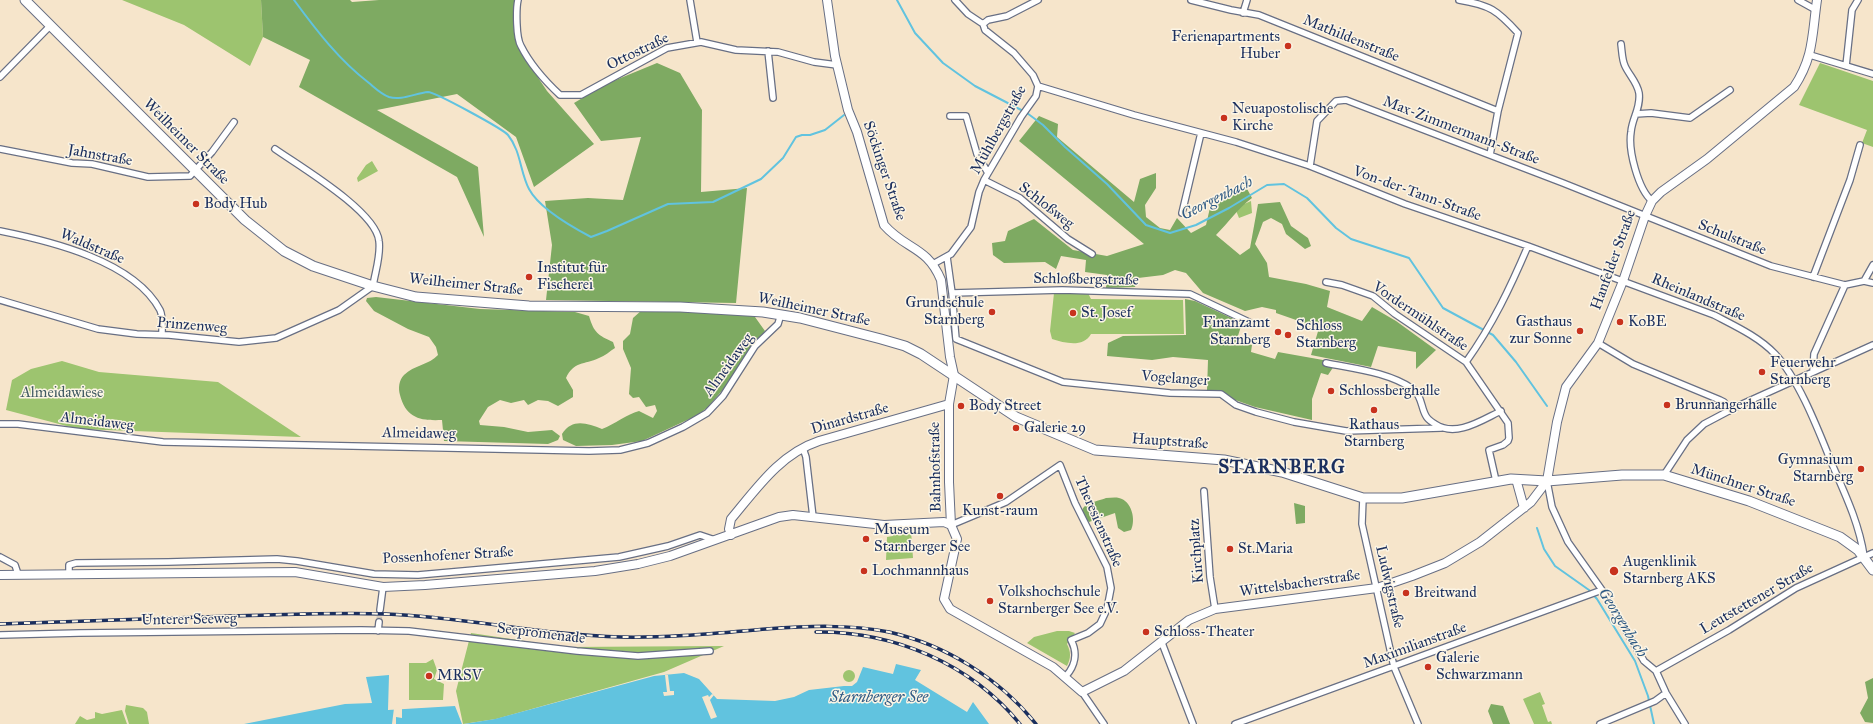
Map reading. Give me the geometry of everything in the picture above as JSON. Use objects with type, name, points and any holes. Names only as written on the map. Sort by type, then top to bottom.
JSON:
[{"type":"main road","name":"Weilheimer Straße","points":[[25,0],[245,220],[284,251],[313,266],[373,286],[416,297],[529,306],[680,306],[743,309],[780,314],[833,326],[905,346],[954,376]]},
{"type":"main road","name":"Hauptstraße","points":[[954,376],[1016,416],[1095,450],[1224,460],[1282,472],[1363,498],[1402,498],[1496,481],[1516,479]]},
{"type":"main road","name":"Münchner Straße","points":[[1516,479],[1547,481],[1622,475],[1664,475],[1791,516],[1840,538],[1864,556],[1873,570]]},
{"type":"street","name":"Ottostraße","points":[[518,0],[516,8],[520,45],[547,83],[560,94],[581,95],[667,48],[697,42],[719,45],[736,50],[768,51],[837,65]]},
{"type":"street","points":[[690,0],[697,42]]},
{"type":"street","name":"Söckinger Straße","points":[[827,0],[837,65],[848,110],[857,132],[884,225],[893,235],[921,252],[933,264],[942,286],[950,357],[954,376]]},
{"type":"street","name":"Mühlbergstraße","points":[[933,264],[952,254],[971,227],[977,200],[984,180],[1021,117],[1036,96],[1038,86],[1033,75],[1014,53],[984,30],[983,24],[968,14],[955,0]]},
{"type":"street","points":[[983,24],[988,20],[1007,16],[1038,0]]},
{"type":"street","name":"Mathildenstraße","points":[[1191,0],[1243,13],[1259,15],[1498,111]]},
{"type":"street","points":[[1243,13],[1247,0]]},
{"type":"street","points":[[1459,0],[1482,4],[1500,14],[1518,33],[1498,111],[1490,155]]},
{"type":"street","points":[[1798,0],[1816,10]]},
{"type":"street","name":"Hanfelder Straße","points":[[1524,508],[1539,493],[1547,481],[1562,399],[1566,387],[1598,343],[1623,281],[1645,216],[1652,201],[1661,192],[1707,159],[1794,87],[1805,72],[1810,56],[1817,0]]},
{"type":"street","points":[[1846,66],[1852,10],[1858,0]]},
{"type":"street","points":[[0,77],[51,25]]},
{"type":"street","points":[[1621,44],[1624,65],[1636,81],[1639,93],[1639,108],[1631,131],[1630,146],[1632,159],[1644,190],[1652,201]]},
{"type":"street","points":[[768,51],[773,98]]},
{"type":"street","points":[[1810,56],[1873,74]]},
{"type":"street","name":"Von-der-Tann-Straße","points":[[1038,86],[1236,142],[1310,166],[1405,204],[1528,246],[1623,281]]},
{"type":"street","points":[[1636,114],[1651,113],[1690,118],[1730,90]]},
{"type":"street","name":"Max-Zimmermann-Straße","points":[[1310,166],[1317,121],[1336,101],[1346,100],[1645,216]]},
{"type":"street","points":[[950,116],[966,116],[977,154],[988,173]]},
{"type":"street","points":[[196,171],[234,122]]},
{"type":"street","points":[[1182,213],[1201,133]]},
{"type":"street","points":[[1813,277],[1850,180],[1860,145]]},
{"type":"street","name":"Jahnstraße","points":[[0,149],[72,163],[92,164],[148,177],[190,176],[196,171]]},
{"type":"street","points":[[275,149],[335,191],[371,222],[379,241],[373,286]]},
{"type":"street","name":"Schloßweg","points":[[984,180],[1020,198],[1068,239],[1092,254]]},
{"type":"street","name":"Schulstraße","points":[[1645,216],[1771,266],[1845,285],[1864,281],[1873,283]]},
{"type":"street","name":"Waldstraße","points":[[0,231],[38,239],[114,266],[138,283],[160,311],[162,334]]},
{"type":"street","points":[[1466,362],[1483,338],[1506,297],[1528,246]]},
{"type":"street","points":[[947,257],[952,293]]},
{"type":"street","points":[[1864,281],[1873,265]]},
{"type":"street","name":"Rheinlandstraße","points":[[1623,281],[1714,315],[1744,330],[1776,354],[1794,381],[1808,408],[1852,512],[1862,540],[1864,556]]},
{"type":"street","name":"Vordermühlstraße","points":[[1326,282],[1342,285],[1373,296],[1395,314],[1466,362],[1508,423],[1509,438],[1503,446],[1489,450],[1496,481]]},
{"type":"street","points":[[1813,371],[1814,354],[1845,285]]},
{"type":"street","name":"Prinzenweg","points":[[0,300],[98,329],[137,334],[162,334],[238,342],[276,338],[339,310],[373,286]]},
{"type":"street","name":"Schloßbergstraße","points":[[952,293],[1062,290],[1190,294],[1249,322]]},
{"type":"street","name":"Vogelanger","points":[[952,293],[956,339],[1063,382],[1170,392],[1221,394],[1236,405],[1256,412],[1294,422],[1346,431],[1441,428]]},
{"type":"street","name":"Almeidaweg","points":[[0,424],[18,424],[163,442],[620,450],[659,439],[707,413],[723,396],[755,346],[778,324],[780,314]]},
{"type":"street","points":[[1598,343],[1633,364],[1720,400],[1729,411]]},
{"type":"street","points":[[1664,475],[1673,460],[1695,432],[1729,411],[1873,344]]},
{"type":"street","points":[[1326,363],[1394,378],[1414,390],[1419,396],[1426,418],[1441,428],[1459,429],[1468,427],[1501,411]]},
{"type":"street","name":"Bahnhofstraße","points":[[954,376],[949,404],[951,525],[956,532],[957,539],[944,595],[945,603],[950,609],[1048,664],[1066,676]]},
{"type":"street","name":"Dinardstraße","points":[[731,534],[729,529],[731,519],[774,468],[803,448],[819,440],[949,404]]},
{"type":"street","points":[[803,448],[806,457],[813,517]]},
{"type":"street","name":"Theresienstraße","points":[[951,525],[1006,502],[1060,465],[1075,503],[1107,567],[1111,583],[1110,598],[1100,624],[1088,633],[1071,640],[1074,649],[1075,661],[1072,669],[1066,676]]},
{"type":"street","points":[[1516,479],[1524,508]]},
{"type":"street","points":[[1547,481],[1552,507],[1562,531],[1644,661],[1656,671],[1666,693],[1685,724]]},
{"type":"street","name":"Kirchplatz","points":[[1204,491],[1210,577],[1215,609]]},
{"type":"street","name":"Ludwigstraße","points":[[1363,498],[1362,524],[1394,666],[1418,724]]},
{"type":"street","name":"Wittelsbacherstraße","points":[[1082,692],[1124,671],[1162,643],[1189,620],[1215,609],[1377,588],[1445,563],[1480,542],[1524,508]]},
{"type":"street","name":"Possenhofener Straße","points":[[0,575],[295,572],[383,587],[425,585],[594,571],[638,564],[716,540],[778,517],[793,515],[878,525],[944,522],[951,525]]},
{"type":"street","name":"Possenhofener Straße","points":[[69,574],[69,565],[76,563],[277,559],[298,561],[374,574],[418,575],[619,558],[668,546],[700,535],[716,540]]},
{"type":"street","name":"Leutstettener Straße","points":[[1656,671],[1729,630],[1796,588],[1873,553]]},
{"type":"street","points":[[0,557],[14,566],[18,574]]},
{"type":"street","points":[[380,610],[383,587]]},
{"type":"street","name":"Maximilianstraße","points":[[1235,724],[1599,591]]},
{"type":"street","points":[[378,631],[379,622]]},
{"type":"street","name":"Unterer Seeweg","points":[[0,635],[378,631]]},
{"type":"street","name":"Seepromenade","points":[[378,631],[463,637],[577,651],[638,656],[710,651]]},
{"type":"street","points":[[1162,643],[1193,724]]},
{"type":"street","points":[[1066,676],[1082,692],[1104,724]]},
{"type":"street","points":[[1600,724],[1655,701],[1666,693]]},
{"type":"green space","points":[[122,0],[261,0],[263,37],[250,66],[184,25]]},
{"type":"green space","points":[[261,0],[350,0],[352,2],[379,0],[516,0],[514,10],[517,46],[547,91],[594,144],[534,187],[516,137],[457,94],[377,110],[478,167],[484,237],[457,177],[299,87],[310,60],[263,37]]},
{"type":"green space","points":[[657,63],[680,73],[702,110],[701,192],[747,188],[736,303],[546,300],[552,245],[545,201],[588,198],[623,200],[641,137],[601,141],[574,103],[606,84]]},
{"type":"green space","points":[[1820,63],[1873,81],[1873,147],[1862,143],[1867,130],[1799,105]]},
{"type":"green space","points":[[1039,116],[1058,124],[1057,137],[1134,202],[1140,179],[1156,173],[1156,188],[1145,205],[1146,217],[1160,228],[1170,230],[1177,218],[1191,233],[1206,225],[1212,199],[1245,185],[1252,198],[1216,235],[1240,255],[1250,248],[1258,204],[1280,202],[1291,226],[1308,238],[1311,246],[1305,249],[1286,234],[1282,224],[1271,218],[1263,222],[1255,244],[1267,263],[1269,277],[1306,284],[1330,291],[1327,307],[1362,321],[1372,307],[1396,321],[1436,350],[1416,369],[1416,352],[1378,346],[1371,367],[1311,355],[1319,328],[1276,313],[1276,310],[1262,307],[1245,311],[1203,293],[1186,273],[1175,270],[1163,275],[1138,278],[1135,287],[1106,288],[1107,275],[1085,272],[1086,260],[1061,256],[1056,269],[1045,262],[1004,263],[993,255],[992,243],[1005,241],[1008,231],[1034,219],[1073,250],[1107,256],[1144,244],[1019,141]]},
{"type":"green space","points":[[372,161],[378,171],[358,182],[357,178],[366,165]]},
{"type":"green space","points":[[1251,201],[1252,213],[1239,218],[1235,208]]},
{"type":"green space","points":[[1054,293],[1088,293],[1091,299],[1183,300],[1184,334],[1091,334],[1088,338],[1079,343],[1062,342],[1052,339],[1050,331]]},
{"type":"green space","points":[[376,297],[480,309],[575,312],[589,316],[597,333],[613,342],[615,348],[601,357],[580,364],[572,369],[566,378],[573,390],[573,397],[558,406],[548,401],[538,400],[528,405],[524,400],[511,403],[500,400],[488,407],[479,421],[480,425],[504,427],[528,432],[552,430],[560,436],[558,440],[548,444],[444,441],[442,420],[421,419],[410,413],[403,403],[399,390],[399,384],[404,375],[438,355],[436,347],[429,337],[408,329],[374,311],[366,301],[367,298]]},
{"type":"green space","points":[[1185,299],[1195,301],[1242,323],[1237,339],[1252,345],[1251,352],[1275,359],[1278,352],[1323,360],[1323,363],[1334,366],[1328,375],[1321,373],[1312,399],[1312,420],[1255,407],[1207,390],[1208,360],[1173,357],[1152,360],[1107,356],[1108,343],[1123,336],[1186,335]]},
{"type":"green space","points":[[642,310],[743,313],[755,317],[765,331],[732,379],[708,407],[698,415],[642,441],[612,445],[576,446],[563,440],[562,434],[566,429],[575,424],[580,423],[591,425],[602,429],[630,414],[639,411],[653,418],[657,411],[655,405],[646,407],[639,397],[633,398],[629,394],[631,368],[623,349],[623,341],[630,334],[633,318]]},
{"type":"green space","name":"Almeidawiese","points":[[62,361],[99,372],[218,382],[301,437],[78,429],[6,410],[12,380],[31,369]]},
{"type":"green space","points":[[1106,498],[1119,498],[1127,503],[1133,516],[1131,530],[1124,532],[1118,528],[1115,513],[1089,522],[1084,516],[1082,512],[1083,508],[1090,503]]},
{"type":"green space","points":[[1294,503],[1305,506],[1305,523],[1296,524]]},
{"type":"green space","points":[[894,531],[911,531],[913,558],[886,560],[887,537],[893,536]]},
{"type":"green space","points":[[1057,631],[1069,631],[1075,633],[1067,644],[1070,655],[1067,666],[1027,643],[1034,637]]},
{"type":"green space","points":[[471,633],[565,647],[724,646],[664,672],[496,719],[463,724],[456,691]]},
{"type":"green space","points":[[433,659],[437,670],[434,679],[444,684],[443,700],[409,700],[409,663],[426,663]]},
{"type":"green space","points":[[847,670],[851,670],[855,676],[851,682],[847,682],[843,678],[843,674]]},
{"type":"green space","points":[[1873,678],[1873,723],[1865,722],[1860,713],[1868,698],[1865,682]]},
{"type":"green space","points":[[1540,692],[1545,704],[1542,705],[1548,722],[1551,721],[1552,724],[1534,724],[1523,699]]},
{"type":"green space","points":[[1491,704],[1503,706],[1510,724],[1493,724],[1488,711]]},
{"type":"green space","points":[[126,705],[143,708],[147,712],[149,724],[129,724],[125,711]]},
{"type":"green space","points":[[122,710],[127,724],[75,724],[80,716],[87,720],[95,718],[95,712],[102,714]]},
{"type":"water","name":"Starnberger See","points":[[896,664],[921,670],[915,680],[967,712],[973,702],[989,724],[464,724],[495,719],[654,676],[684,673],[699,679],[717,699],[775,701],[794,697],[809,690],[852,686],[857,682],[863,667],[893,674]]},
{"type":"water","points":[[389,675],[388,710],[455,706],[462,724],[244,724],[345,704],[372,703],[366,677]]},
{"type":"pier","points":[[665,675],[668,675],[670,691],[674,691],[674,695],[664,696],[663,692],[667,692]]},
{"type":"pier","points":[[712,694],[714,695],[710,700],[717,717],[711,719],[702,697],[708,695],[709,697]]},
{"type":"pier","points":[[394,708],[402,709],[402,718],[396,717],[396,724],[392,724]]},
{"type":"waterway","points":[[294,0],[338,55],[378,91],[394,98],[428,92],[455,104],[503,131],[508,135],[516,148],[526,182],[534,196],[548,210],[591,237],[668,204],[713,202],[761,179],[783,158],[796,137],[810,135],[825,130],[844,115]]},
{"type":"waterway","name":"Georgenbach","points":[[897,0],[915,33],[943,63],[975,86],[1027,113],[1043,125],[1065,147],[1107,184],[1146,225],[1170,233],[1196,225],[1229,208],[1267,185],[1284,184],[1307,198],[1336,228],[1351,239],[1409,258],[1443,308],[1493,335],[1516,362],[1547,406]]},
{"type":"waterway","name":"Georgenbach","points":[[1537,528],[1544,549],[1555,566],[1589,590],[1597,599],[1635,661],[1648,696],[1654,724]]},
{"type":"tunnel","points":[[379,622],[380,610]]},
{"type":"railway","points":[[0,624],[347,613],[416,616],[591,636],[621,637],[675,636],[828,626],[874,629],[931,645],[970,666],[1005,692],[1036,724]]},
{"type":"railway","points":[[816,632],[845,633],[874,638],[902,645],[929,655],[954,668],[978,684],[1000,703],[1020,724]]},
{"type":"place","name":"Ferienapartments Huber","points":[[1288,46]]},
{"type":"place","name":"Neuapostolische Kirche","points":[[1224,118]]},
{"type":"place","name":"Body Hub","points":[[196,204]]},
{"type":"place","name":"Institut für Fischerei","points":[[529,277]]},
{"type":"place","name":"Grundschule Starnberg","points":[[992,312]]},
{"type":"place","name":"St. Josef","points":[[1073,313]]},
{"type":"place","name":"KoBE","points":[[1620,322]]},
{"type":"place","name":"Gasthaus zur Sonne","points":[[1580,331]]},
{"type":"place","name":"Finanzamt Starnberg","points":[[1278,332]]},
{"type":"place","name":"Schloss Starnberg","points":[[1288,335]]},
{"type":"place","name":"Feuerwehr Starnberg","points":[[1762,372]]},
{"type":"place","name":"Schlossberghalle","points":[[1331,391]]},
{"type":"place","name":"Brunnangerhalle","points":[[1667,405]]},
{"type":"place","name":"Body Street","points":[[961,406]]},
{"type":"place","name":"Rathaus Starnberg","points":[[1374,410]]},
{"type":"place","name":"Galerie 29","points":[[1016,428]]},
{"type":"place","name":"Gymnasium Starnberg","points":[[1861,469]]},
{"type":"place","name":"Kunst-raum","points":[[1000,496]]},
{"type":"place","name":"Museum Starnberger See","points":[[866,539]]},
{"type":"place","name":"St.Maria","points":[[1230,549]]},
{"type":"place","name":"Lochmannhaus","points":[[864,571]]},
{"type":"place","name":"Augenklinik Starnberg AKS","points":[[1614,571]]},
{"type":"place","name":"Breitwand","points":[[1406,593]]},
{"type":"place","name":"Volkshochschule Starnberger See e.V.","points":[[990,601]]},
{"type":"place","name":"Schloss-Theater","points":[[1146,632]]},
{"type":"place","name":"Galerie Schwarzmann","points":[[1428,667]]},
{"type":"place","name":"MRSV","points":[[429,676]]},
{"type":"district","name":"STARNBERG","points":[[1282,468]]}]
